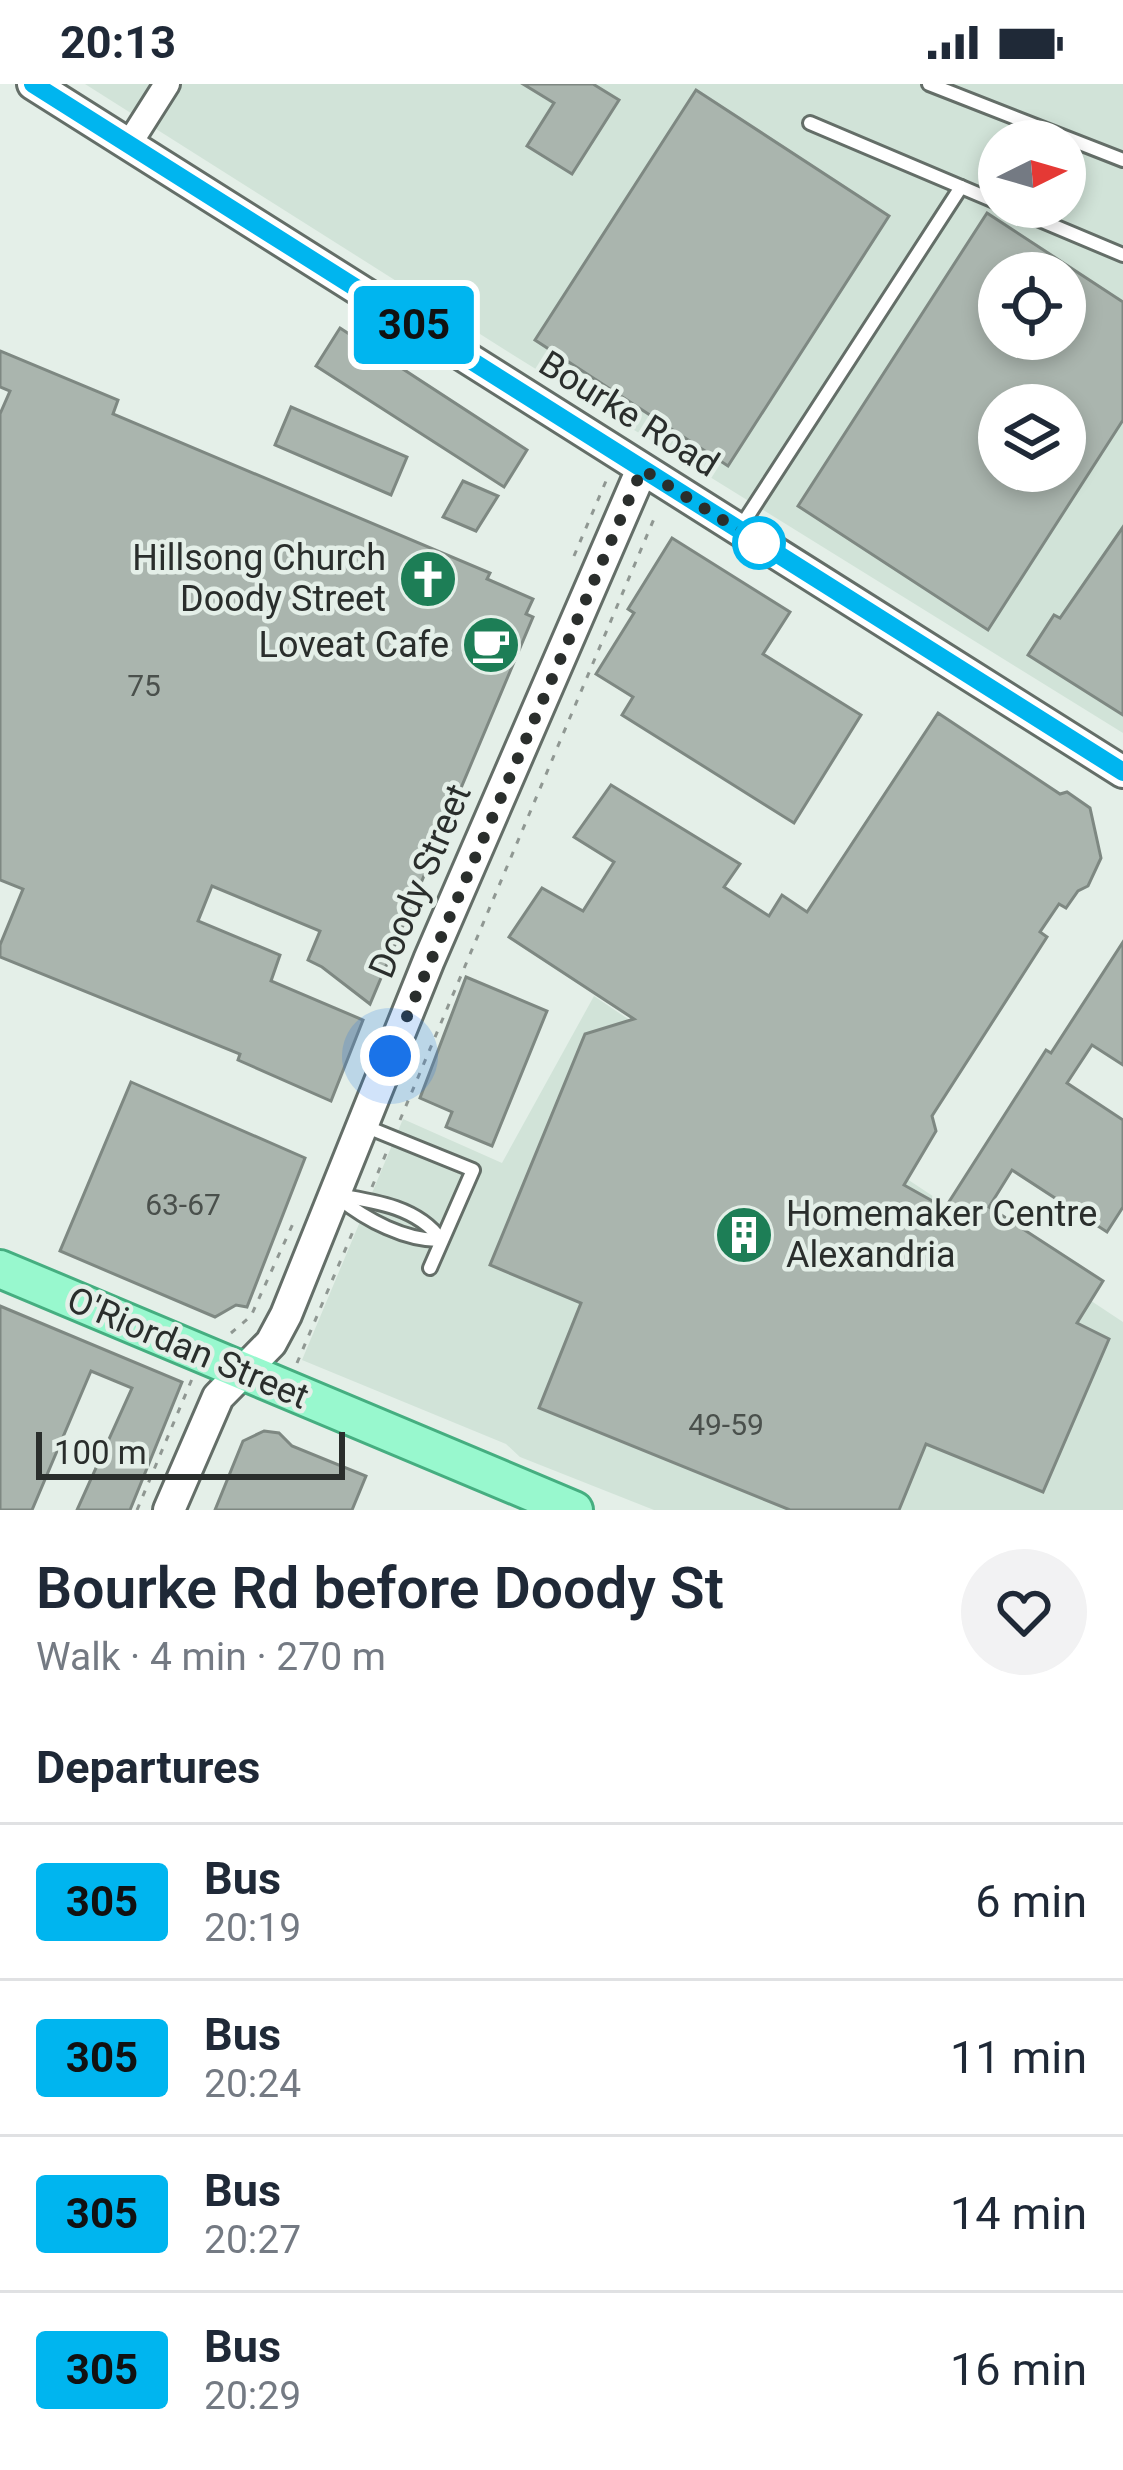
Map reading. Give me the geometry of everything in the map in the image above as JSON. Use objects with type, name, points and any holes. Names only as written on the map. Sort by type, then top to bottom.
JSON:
[{"type":"main road","name":"O'Riordan Street","points":[[0,1270],[574,1510]]},
{"type":"street","name":"Bourke Road","points":[[33,84],[1123,772]]},
{"type":"street","points":[[129,145],[167,84]]},
{"type":"street","name":"Doody Street","points":[[170,1510],[218,1397],[271,1342],[354,1203],[362,1125],[642,469]]},
{"type":"lane","points":[[929,84],[1123,160]]},
{"type":"lane","points":[[811,123],[978,194]]},
{"type":"lane","points":[[738,530],[961,187]]},
{"type":"lane","points":[[1059,228],[1123,255]]},
{"type":"lane","points":[[362,1125],[473,1170],[430,1268]]},
{"type":"lane","points":[[354,1203],[422,1240],[441,1240]]},
{"type":"path","name":"Doody Street","points":[[297,1363],[354,1203],[393,1137],[656,514]]},
{"type":"path","points":[[137,1510],[192,1378]]},
{"type":"shaded area","points":[[85,84],[1123,84],[1123,733],[518,358]]},
{"type":"shaded area","points":[[594,996],[751,1102],[904,1177],[1123,1322],[1123,1510],[654,1510],[520,1457],[506,1444],[302,1360],[403,1119],[502,1163]]},
{"type":"building","points":[[523,84],[593,84],[619,100],[572,174],[527,146],[554,103]]},
{"type":"building","points":[[696,90],[889,216],[728,466],[535,340]]},
{"type":"building","points":[[978,227],[1010,228],[1047,252],[978,252],[978,360],[1086,360],[1086,278],[1123,302],[1123,420],[1086,478],[1086,384],[978,384],[978,492],[1077,492],[988,630],[798,506]]},
{"type":"building","points":[[340,328],[527,450],[504,487],[316,366]]},
{"type":"building","points":[[0,351],[118,400],[113,414],[490,573],[487,579],[533,599],[526,614],[533,617],[370,1004],[308,960],[320,931],[212,886],[198,921],[280,955],[271,981],[363,1020],[331,1101],[238,1060],[240,1054],[0,957],[0,945],[23,889],[0,880],[0,414],[10,391],[0,387]]},
{"type":"building","points":[[291,407],[407,457],[391,495],[275,445]]},
{"type":"building","points":[[463,481],[498,496],[476,531],[443,517]]},
{"type":"building","points":[[1123,527],[1123,715],[1028,655],[1054,615],[1060,618]]},
{"type":"building","points":[[672,538],[790,612],[763,654],[861,715],[794,823],[622,715],[633,697],[596,674],[634,613],[628,609]]},
{"type":"building","points":[[938,713],[1060,794],[1067,792],[1090,808],[1101,858],[1088,886],[1066,908],[1059,904],[1040,932],[1047,937],[932,1116],[936,1131],[904,1185],[945,1208],[1046,1050],[1051,1053],[1123,942],[1123,1065],[1092,1045],[1067,1083],[1123,1120],[1123,1207],[1107,1232],[1012,1170],[989,1207],[1103,1281],[1077,1323],[1109,1339],[1043,1492],[926,1444],[899,1510],[790,1510],[539,1408],[581,1303],[490,1265],[585,1034],[634,1019],[509,937],[542,888],[583,911],[614,862],[574,837],[611,785],[740,864],[724,887],[769,916],[782,895],[807,912]]},
{"type":"building","points":[[466,977],[547,1011],[492,1146],[446,1127],[452,1112],[420,1098]]},
{"type":"building","points":[[131,1082],[305,1158],[247,1307],[236,1305],[215,1317],[60,1251]]},
{"type":"building","points":[[0,1306],[182,1382],[130,1510],[77,1510],[132,1388],[91,1371],[32,1510],[0,1510]]},
{"type":"building","points":[[264,1431],[279,1433],[292,1446],[366,1476],[352,1510],[215,1510],[243,1441]]},
{"type":"bus line","name":"305","points":[[33,84],[1123,772]]},
{"type":"place","name":"Hillsong Church Doody Street","points":[[428,579]]},
{"type":"place","name":"Loveat Cafe","points":[[491,645]]},
{"type":"place","name":"Homemaker Centre Alexandria","points":[[744,1235]]},
{"type":"route","points":[[390,1056],[642,469],[777,554],[759,543]]}]
